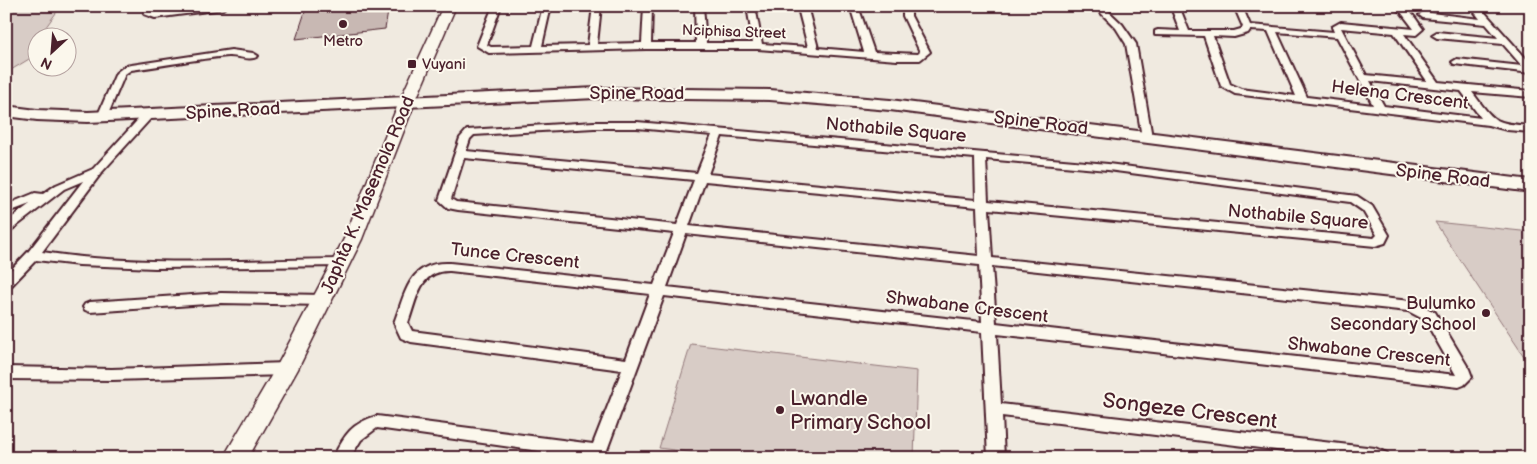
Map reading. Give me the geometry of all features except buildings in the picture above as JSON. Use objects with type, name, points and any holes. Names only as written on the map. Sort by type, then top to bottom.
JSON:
[{"type":"main road","name":"Japhta K. Masemola Road","points":[[235,458],[287,370],[341,264],[381,171],[407,102],[450,6]]},
{"type":"main road","name":"Spine Road","points":[[6,111],[58,116],[148,115],[596,92],[770,96],[890,105],[1531,186]]},
{"type":"main road","name":"Spine Road","points":[[1266,152],[1531,176]]},
{"type":"street","points":[[149,6],[147,12],[155,15],[223,6]]},
{"type":"street","name":"Nciphisa Street","points":[[497,6],[482,46],[489,50],[701,45],[758,46],[910,58],[924,55],[925,52],[907,16],[907,6]]},
{"type":"street","points":[[537,49],[547,6]]},
{"type":"street","points":[[592,47],[597,6]]},
{"type":"street","points":[[646,46],[648,6]]},
{"type":"street","points":[[699,6],[701,45]]},
{"type":"street","points":[[751,6],[758,46]]},
{"type":"street","points":[[803,6],[802,12],[814,50]]},
{"type":"street","points":[[854,6],[870,55]]},
{"type":"street","points":[[1098,6],[1119,26],[1131,44],[1147,137]]},
{"type":"street","points":[[1162,6],[1175,7],[1185,33]]},
{"type":"street","points":[[1238,6],[1247,27]]},
{"type":"street","points":[[1380,109],[1336,27],[1341,25],[1416,32],[1419,29],[1404,10],[1394,6]]},
{"type":"street","points":[[1474,6],[1531,70]]},
{"type":"street","points":[[1423,15],[1488,22]]},
{"type":"street","points":[[1247,27],[1340,35]]},
{"type":"street","points":[[1158,33],[1234,34],[1245,31],[1247,27]]},
{"type":"street","points":[[1271,29],[1303,100]]},
{"type":"street","name":"Helena Crescent","points":[[1397,30],[1435,85],[1464,88],[1489,122]]},
{"type":"street","name":"Helena Crescent","points":[[1208,34],[1226,86],[1239,92],[1489,122]]},
{"type":"street","points":[[1437,35],[1506,42]]},
{"type":"street","points":[[1516,52],[1531,54]]},
{"type":"street","points":[[102,116],[121,74],[128,68],[231,53],[253,56]]},
{"type":"street","points":[[1457,62],[1531,70]]},
{"type":"street","points":[[1362,77],[1435,85]]},
{"type":"street","points":[[1464,88],[1531,94]]},
{"type":"street","points":[[6,283],[33,255],[98,170],[148,115]]},
{"type":"street","points":[[1489,122],[1502,126],[1531,129]]},
{"type":"street","name":"Nothabile Square","points":[[622,124],[718,132],[1150,172],[1353,199],[1368,209],[1383,235],[1381,240],[1375,242],[460,154],[465,138],[471,132],[478,131],[622,124]]},
{"type":"street","points":[[342,458],[353,435],[368,424],[377,422],[597,454],[718,132]]},
{"type":"street","name":"Shwabane Crescent","points":[[460,154],[445,200],[452,205],[1410,306],[1430,316],[1464,373],[1464,377],[1459,381],[658,291]]},
{"type":"street","points":[[980,155],[991,328],[996,458]]},
{"type":"street","points":[[6,209],[98,170]]},
{"type":"street","points":[[6,228],[60,186]]},
{"type":"street","points":[[33,255],[72,261],[123,263],[216,265],[341,264]]},
{"type":"street","name":"Tunce Crescent","points":[[630,364],[411,337],[406,334],[401,322],[418,279],[426,271],[440,266],[658,291]]},
{"type":"street","points":[[90,307],[221,298],[323,300]]},
{"type":"street","points":[[6,373],[95,375],[208,370],[287,370]]},
{"type":"street","name":"Songeze Crescent","points":[[994,409],[1375,455],[1381,458]]},
{"type":"shaded area","points":[[6,6],[61,6],[45,28],[28,28],[28,60],[6,73]]},
{"type":"shaded area","points":[[1435,222],[1531,232],[1531,367]]},
{"type":"shaded area","name":"Lwandle Primary School","points":[[691,344],[917,371],[914,458],[731,458],[659,448]]},
{"type":"place","name":"Metro","points":[[343,24]]},
{"type":"place","name":"Vuyani","points":[[412,64]]},
{"type":"place","name":"Bulumko Secondary School","points":[[1486,313]]},
{"type":"place","name":"Lwandle Primary School","points":[[780,410]]}]
